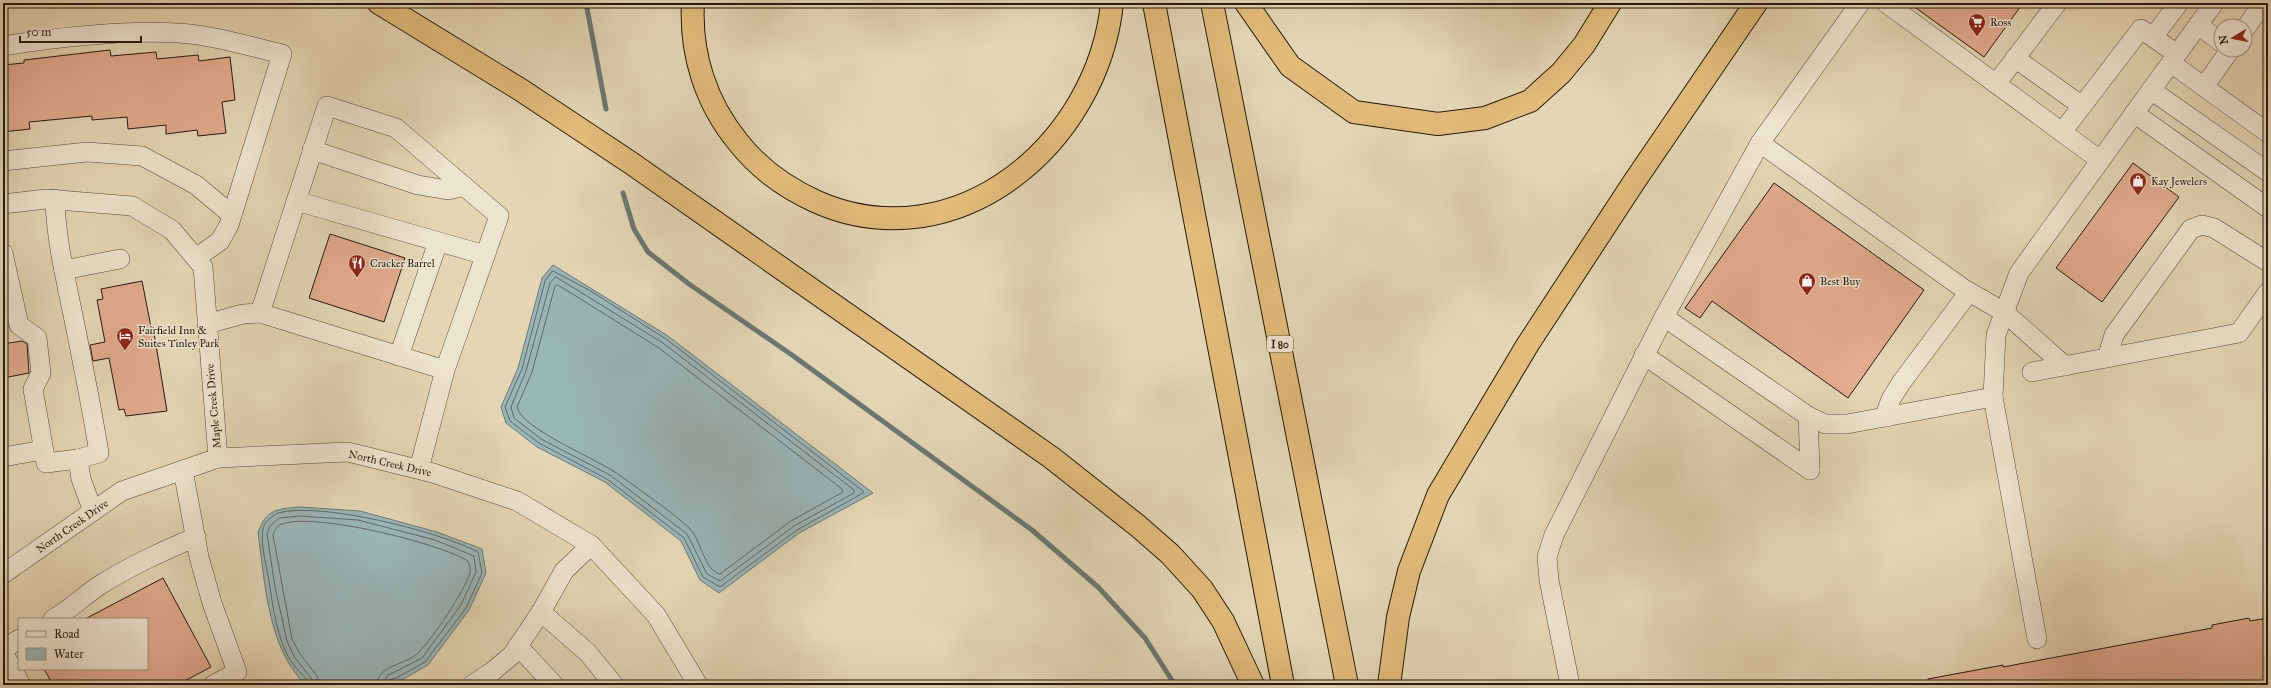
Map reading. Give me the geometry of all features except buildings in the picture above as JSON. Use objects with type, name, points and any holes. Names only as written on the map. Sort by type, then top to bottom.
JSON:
[{"type":"highway","points":[[379,3],[521,90],[631,163],[1065,468],[1138,526],[1170,554],[1202,589],[1223,621],[1253,685]]},
{"type":"highway","points":[[693,3],[693,38],[701,75],[729,132],[751,157],[779,182],[803,196],[834,209],[859,216],[912,218],[939,213],[962,206],[991,192],[1027,168],[1058,135],[1082,100],[1094,75],[1108,28],[1112,3]]},
{"type":"highway","points":[[1154,3],[1283,685]]},
{"type":"highway","name":"I 80","points":[[1212,3],[1347,685]]},
{"type":"highway","points":[[1246,3],[1290,66],[1354,112],[1438,124],[1485,118],[1530,101],[1561,73],[1584,46],[1610,3]]},
{"type":"highway","points":[[1389,685],[1398,617],[1409,571],[1438,495],[1528,344],[1634,182],[1756,3]]},
{"type":"street","points":[[1570,685],[1549,580],[1547,557],[1554,536],[1644,355],[1760,143],[1860,3]]},
{"type":"street","points":[[1886,3],[2100,160]]},
{"type":"street","points":[[1996,84],[2056,3]]},
{"type":"street","points":[[2153,37],[2179,3]]},
{"type":"street","points":[[2037,639],[1993,397],[1996,335],[2019,273],[2214,3]]},
{"type":"street","points":[[2250,18],[2255,6]]},
{"type":"street","points":[[2198,25],[2213,36]]},
{"type":"street","points":[[2062,132],[2141,29],[2153,37],[2204,87],[2268,133]]},
{"type":"street","points":[[3,46],[89,35],[179,33],[210,37],[282,54],[232,215],[220,242],[196,258]]},
{"type":"street","points":[[2015,58],[2082,106]]},
{"type":"street","points":[[2204,87],[2224,58]]},
{"type":"street","points":[[2151,90],[2268,172]]},
{"type":"street","points":[[260,313],[327,106],[396,128],[499,216],[445,370],[419,469]]},
{"type":"street","points":[[2134,113],[2268,208]]},
{"type":"street","points":[[1760,143],[1969,292],[2004,312],[2066,366]]},
{"type":"street","points":[[312,150],[418,185],[448,190],[464,186]]},
{"type":"street","points":[[3,161],[87,152],[142,156],[196,185],[232,215]]},
{"type":"street","name":"Maple Creek Drive","points":[[3,204],[46,199],[132,206],[172,230],[196,258],[203,267],[218,458]]},
{"type":"street","points":[[4,259],[19,324],[37,338],[41,372],[33,389],[46,463],[78,460],[99,453],[89,393],[56,224],[55,200]]},
{"type":"street","points":[[296,201],[485,255]]},
{"type":"street","points":[[2107,358],[2114,336],[2191,230],[2202,225],[2214,228],[2268,262]]},
{"type":"street","points":[[399,356],[438,242]]},
{"type":"street","points":[[64,270],[120,259]]},
{"type":"street","points":[[1887,417],[1887,410],[1891,399],[1901,383],[1969,292]]},
{"type":"street","points":[[2032,372],[2239,333],[2268,292]]},
{"type":"street","points":[[207,324],[243,314],[260,313],[445,370]]},
{"type":"street","points":[[1664,317],[1808,416],[1825,424],[1847,424],[1993,397]]},
{"type":"street","points":[[1644,355],[1810,470],[1808,416]]},
{"type":"street","points":[[3,457],[43,450]]},
{"type":"street","name":"North Creek Drive","points":[[3,574],[122,491],[218,458],[348,452],[419,469],[517,501],[590,545],[656,615],[698,685]]},
{"type":"street","points":[[78,460],[81,480],[93,511]]},
{"type":"street","points":[[183,470],[196,537],[212,603],[237,672],[213,685]]},
{"type":"street","points":[[55,618],[68,611],[98,586],[136,563],[196,537]]},
{"type":"street","points":[[472,685],[493,671],[512,655],[564,571],[590,545]]},
{"type":"street","points":[[540,612],[588,653],[614,685]]},
{"type":"street","points":[[18,640],[3,651],[21,685]]},
{"type":"street","points":[[518,646],[554,685]]},
{"type":"water","points":[[553,265],[668,336],[873,493],[799,533],[719,593],[700,580],[681,541],[605,482],[537,447],[506,423],[501,407],[518,368],[542,278]]},
{"type":"water","points":[[300,507],[360,511],[437,532],[482,549],[486,573],[469,610],[428,665],[400,681],[385,685],[306,685],[293,670],[283,653],[270,614],[258,533],[265,519],[273,512]]},
{"type":"waterway","points":[[586,3],[606,109]]},
{"type":"waterway","points":[[623,193],[634,229],[648,252],[689,284],[792,355],[1032,530],[1098,587],[1145,638],[1175,685]]},
{"type":"place","name":"Ross","points":[[1977,37]]},
{"type":"place","name":"Kay Jewelers","points":[[2138,196]]},
{"type":"place","name":"Cracker Barrel","points":[[357,278]]},
{"type":"place","name":"Best Buy","points":[[1807,296]]},
{"type":"place","name":"Fairfield Inn & Suites Tinley Park","points":[[125,351]]}]
